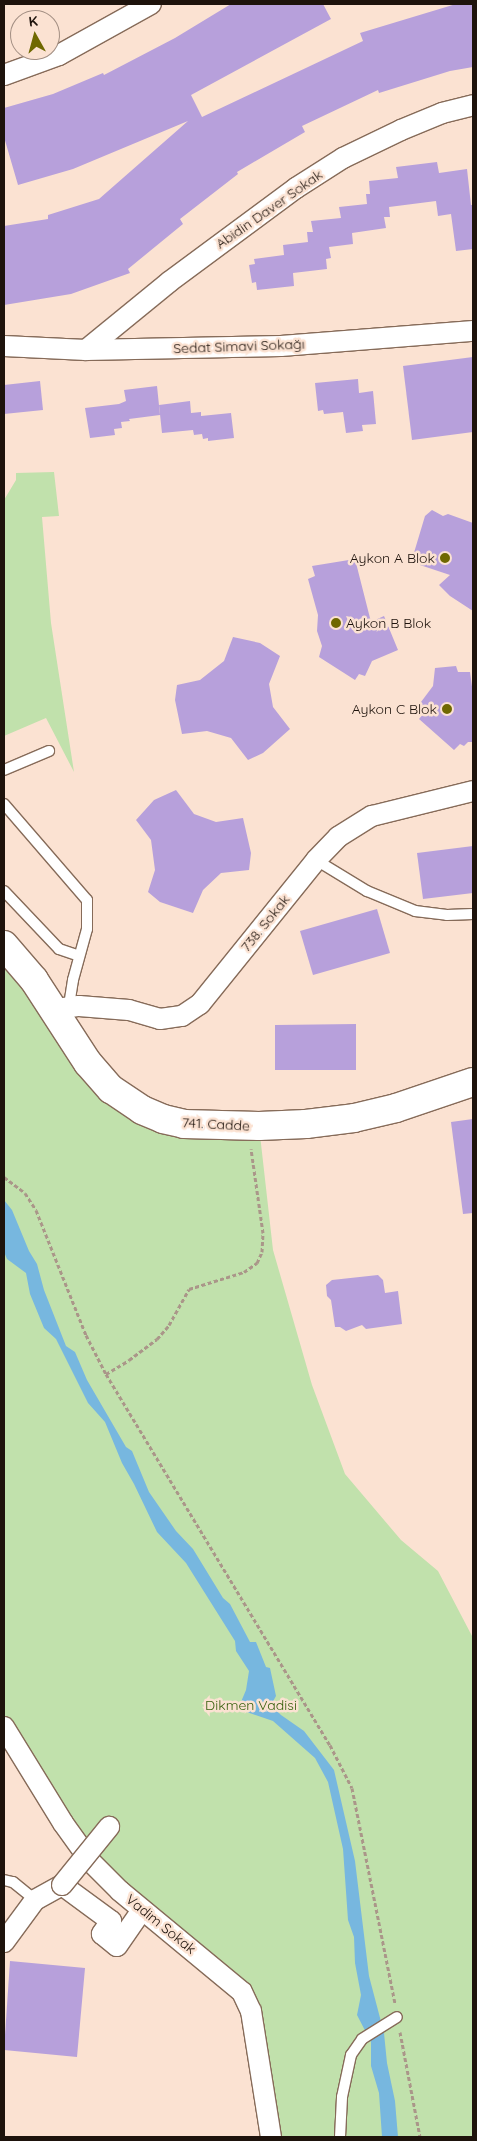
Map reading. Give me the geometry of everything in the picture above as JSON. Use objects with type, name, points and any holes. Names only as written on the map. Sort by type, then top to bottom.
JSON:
[{"type":"street","points":[[4,74],[59,56],[152,4]]},
{"type":"street","name":"Abidin Daver Sokak","points":[[86,350],[227,238],[304,183],[343,158],[442,113],[473,105]]},
{"type":"street","name":"Sedat Simavi Sokağı","points":[[4,346],[86,350],[281,346],[473,331]]},
{"type":"street","name":"738. Sokak","points":[[63,1012],[121,1009],[160,1019],[172,1019],[192,1011],[200,1004],[316,860],[338,837],[372,816],[473,791]]},
{"type":"street","name":"741. Cadde","points":[[4,945],[34,980],[52,1006],[63,1012],[88,1063],[111,1088],[142,1110],[184,1124],[247,1126],[306,1124],[354,1118],[396,1108],[473,1082]]},
{"type":"street","name":"Vadim Sokak","points":[[4,1727],[63,1823],[90,1862],[142,1910],[242,1992],[251,2011],[270,2137]]},
{"type":"street","points":[[4,1942],[36,1900],[62,1885],[109,1827]]},
{"type":"street","points":[[62,1885],[111,1921],[102,1934],[117,1946],[142,1910]]},
{"type":"lane","points":[[4,770],[49,751]]},
{"type":"lane","points":[[4,804],[87,900],[88,920],[63,1012]]},
{"type":"lane","points":[[316,860],[367,892],[415,911],[447,915],[473,914]]},
{"type":"lane","points":[[4,891],[59,949],[79,956]]},
{"type":"lane","points":[[4,1880],[13,1882],[36,1900]]},
{"type":"lane","points":[[340,2137],[342,2097],[351,2055],[362,2039],[397,2017]]},
{"type":"path","points":[[106,1374],[157,1339],[169,1325],[189,1289],[244,1272],[257,1263],[262,1252],[263,1233],[247,1126]]},
{"type":"path","points":[[4,1177],[25,1193],[36,1210],[86,1335],[106,1374],[330,1745],[352,1788],[420,2137]]},
{"type":"green space","points":[[54,472],[59,516],[42,517],[51,623],[74,772],[46,718],[4,736],[4,500],[16,480],[16,473]]},
{"type":"green space","name":"Dikmen Vadisi","points":[[4,945],[126,1100],[259,1126],[273,1250],[312,1385],[345,1474],[401,1540],[438,1571],[472,1636],[473,2137],[271,2137],[251,2011],[120,1891],[4,1727]]},
{"type":"water","points":[[4,1200],[12,1210],[29,1251],[37,1264],[44,1290],[66,1346],[75,1352],[87,1380],[126,1447],[132,1451],[149,1492],[176,1531],[193,1549],[223,1598],[230,1604],[250,1642],[256,1642],[266,1667],[270,1668],[276,1696],[271,1705],[281,1715],[304,1731],[334,1770],[355,1861],[369,1976],[384,2033],[387,2063],[395,2101],[398,2137],[382,2137],[379,2093],[371,2066],[371,2042],[357,2015],[361,1995],[355,1963],[354,1937],[348,1920],[343,1849],[328,1782],[315,1758],[273,1721],[238,1709],[246,1690],[249,1671],[236,1651],[235,1641],[186,1563],[157,1532],[122,1463],[105,1422],[88,1403],[56,1339],[44,1328],[30,1294],[26,1273],[7,1259],[4,1252]]},
{"type":"building","points":[[231,4],[323,4],[331,19],[191,95],[202,117],[363,41],[360,33],[456,4],[473,4],[473,67],[450,71],[379,93],[378,90],[302,126],[305,132],[237,172],[238,174],[180,219],[183,224],[128,269],[130,273],[71,294],[4,305],[4,226],[48,219],[48,215],[99,199],[188,121],[73,169],[18,185],[4,137],[4,108],[53,94],[103,73],[104,75],[175,38]]},
{"type":"building","points":[[437,162],[439,173],[467,169],[471,205],[473,205],[473,249],[456,251],[451,214],[438,216],[436,201],[389,207],[390,217],[384,217],[386,228],[352,233],[353,244],[329,247],[331,258],[326,259],[327,269],[293,273],[294,286],[257,290],[256,282],[252,283],[249,265],[255,264],[254,259],[284,255],[283,245],[308,242],[307,232],[313,232],[311,221],[341,218],[339,207],[367,204],[366,194],[370,194],[369,181],[398,178],[396,167]]},
{"type":"building","points":[[473,357],[473,432],[412,440],[403,366]]},
{"type":"building","points":[[358,379],[359,393],[373,391],[376,424],[362,425],[363,431],[346,433],[343,412],[324,414],[323,410],[318,411],[315,383]]},
{"type":"building","points":[[40,381],[43,410],[4,414],[4,385]]},
{"type":"building","points":[[157,386],[160,415],[129,419],[130,421],[121,422],[122,428],[114,429],[115,435],[90,438],[85,408],[119,404],[126,401],[124,390]]},
{"type":"building","points":[[190,401],[191,413],[201,412],[201,416],[231,413],[234,438],[208,441],[208,438],[203,439],[202,434],[194,435],[193,430],[162,433],[159,405]]},
{"type":"building","name":"Aykon A Blok","points":[[432,510],[443,516],[448,514],[473,523],[473,611],[450,596],[439,585],[450,575],[420,565],[422,560],[413,556],[425,516]]},
{"type":"building","name":"Aykon B Blok","points":[[355,559],[371,622],[384,616],[398,650],[372,661],[365,676],[359,674],[355,680],[319,657],[322,646],[317,631],[318,615],[308,579],[315,576],[312,566]]},
{"type":"building","points":[[233,637],[260,643],[280,656],[269,684],[273,707],[290,729],[263,753],[248,760],[231,738],[207,731],[182,734],[175,700],[177,685],[200,680],[224,661]]},
{"type":"building","name":"Aykon C Blok","points":[[456,666],[458,672],[470,672],[473,694],[473,742],[468,742],[464,746],[460,744],[454,750],[419,719],[425,712],[418,706],[433,686],[435,668]]},
{"type":"building","points":[[176,790],[194,814],[216,822],[243,818],[251,853],[249,870],[221,873],[203,890],[193,913],[160,902],[148,892],[155,870],[151,840],[136,820],[154,800]]},
{"type":"building","points":[[473,846],[473,893],[423,899],[417,853]]},
{"type":"building","points":[[377,909],[390,953],[313,975],[300,931]]},
{"type":"building","points":[[356,1024],[356,1070],[275,1070],[275,1025]]},
{"type":"building","points":[[473,1119],[473,1213],[463,1214],[451,1122]]},
{"type":"building","points":[[378,1275],[383,1280],[385,1293],[398,1291],[402,1324],[366,1329],[362,1325],[346,1331],[340,1327],[335,1327],[331,1300],[327,1296],[326,1285],[332,1280]]},
{"type":"building","points":[[10,1961],[85,1968],[77,2057],[4,2050]]},
{"type":"place","name":"Aykon A Blok","points":[[445,558]]},
{"type":"place","name":"Aykon B Blok","points":[[336,623]]},
{"type":"place","name":"Aykon C Blok","points":[[447,709]]}]
